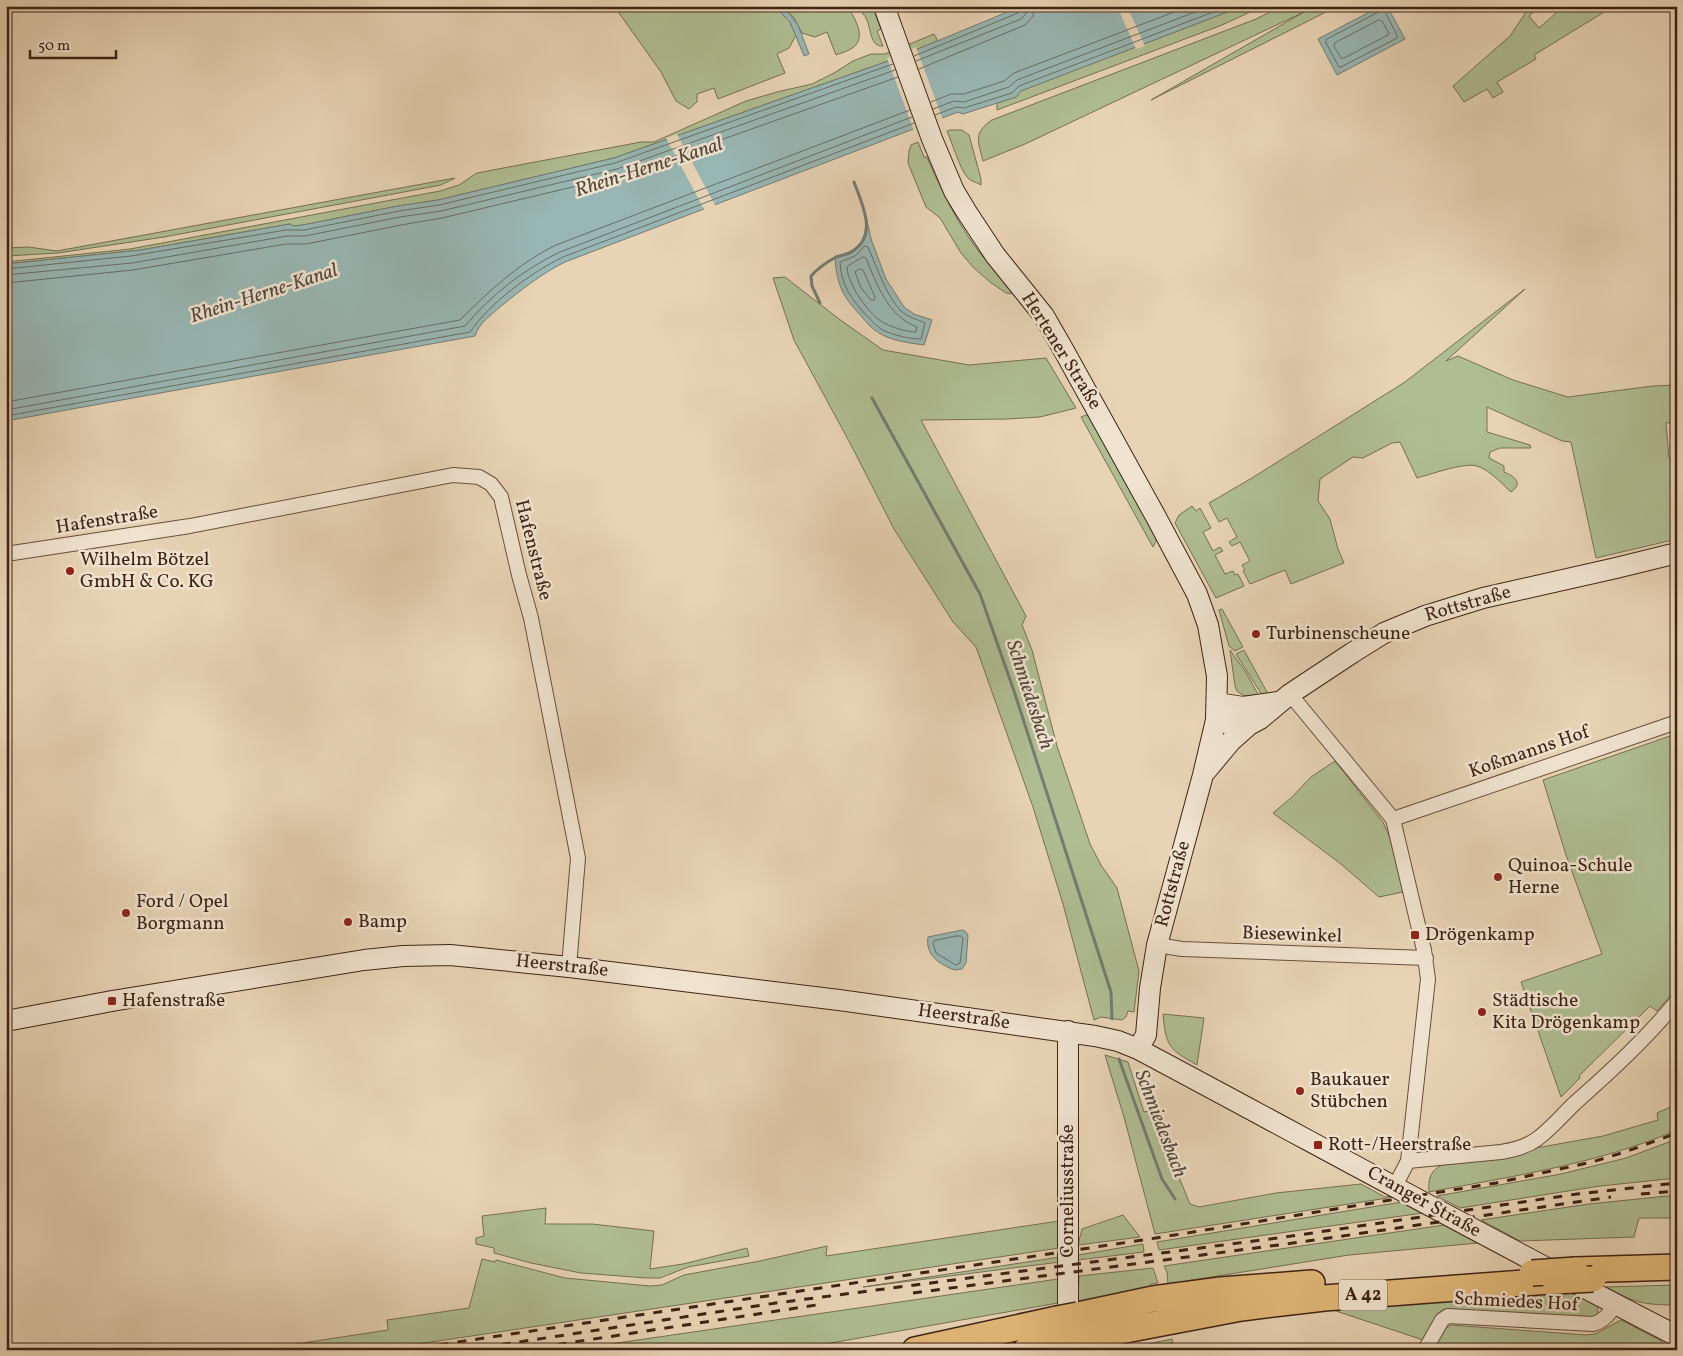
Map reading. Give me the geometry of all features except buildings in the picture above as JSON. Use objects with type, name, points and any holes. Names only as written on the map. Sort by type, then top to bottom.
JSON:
[{"type":"highway","name":"A 42","points":[[1026,1350],[1068,1333],[1165,1310],[1241,1308],[1541,1277],[1677,1267]]},
{"type":"highway","name":"A 42","points":[[1584,1274],[1677,1276]]},
{"type":"highway","name":"A 42","points":[[915,1350],[955,1340],[1068,1333]]},
{"type":"street","name":"Hertener Straße","points":[[884,6],[932,139],[954,191],[995,255],[1044,316],[1197,594],[1208,625],[1213,650],[1217,676],[1216,711]]},
{"type":"street","name":"Hafenstraße","points":[[6,554],[190,526],[453,475],[479,477],[491,484],[501,497],[531,618],[578,858],[569,967]]},
{"type":"street","name":"Rottstraße","points":[[1203,775],[1231,740],[1260,719],[1284,698],[1384,633],[1425,616],[1504,592],[1677,553]]},
{"type":"street","name":"Rottstraße","points":[[1138,1049],[1146,1034],[1150,988],[1157,945],[1203,775],[1216,711],[1284,698]]},
{"type":"street","points":[[1284,698],[1393,819],[1426,958],[1428,979],[1408,1160],[1395,1186]]},
{"type":"street","points":[[1216,711],[1232,725],[1250,725]]},
{"type":"street","name":"Koßmanns Hof","points":[[1393,819],[1677,722]]},
{"type":"street","name":"Biesewinkel","points":[[1157,945],[1182,949],[1426,958]]},
{"type":"street","name":"Heerstraße","points":[[6,1020],[364,960],[402,956],[450,955],[569,967],[839,1000],[1068,1031],[1118,1041]]},
{"type":"street","points":[[1408,1160],[1501,1152],[1513,1150],[1530,1143],[1544,1134],[1600,1081],[1677,1002]]},
{"type":"street","name":"Corneliusstraße","points":[[1068,1031],[1068,1333]]},
{"type":"street","name":"Cranger Straße","points":[[1118,1041],[1138,1049],[1493,1240],[1677,1336]]},
{"type":"street","name":"Schmiedes Hof","points":[[1428,1344],[1442,1320],[1448,1316],[1593,1324],[1600,1322],[1608,1316],[1615,1304]]},
{"type":"green space","points":[[614,6],[774,6],[790,22],[796,35],[789,48],[777,54],[785,73],[718,99],[714,88],[697,94],[697,102],[689,109],[676,101],[661,72]]},
{"type":"green space","points":[[783,6],[847,6],[856,22],[859,40],[851,49],[836,55],[827,32],[815,37],[802,33],[794,18]]},
{"type":"green space","points":[[857,6],[872,6],[881,29],[877,31],[883,46],[879,46],[873,41],[867,20]]},
{"type":"green space","points":[[1243,6],[1263,6],[1222,25],[997,110],[997,103],[1016,97],[1020,91]]},
{"type":"green space","points":[[1282,6],[1338,6],[1151,100],[1304,12],[1025,144],[983,161],[978,138],[979,133],[992,120],[1256,19]]},
{"type":"green space","points":[[1530,6],[1541,6],[1529,16],[1539,28],[1564,6],[1614,6],[1534,55],[1536,59],[1497,82],[1503,92],[1493,98],[1487,89],[1464,102],[1453,86],[1510,36]]},
{"type":"green space","points":[[934,34],[938,41],[891,60],[614,158],[438,200],[303,225],[293,226],[290,224],[141,250],[6,264],[6,262],[130,249],[440,191],[459,185],[477,173],[641,142],[654,142],[746,101],[812,84],[853,61],[871,54],[885,54]]},
{"type":"green space","points":[[962,130],[969,135],[981,185],[965,174],[947,131]]},
{"type":"green space","points":[[918,142],[924,157],[927,157],[945,196],[966,234],[1014,294],[1006,293],[973,267],[961,253],[940,218],[926,207],[908,163],[911,145]]},
{"type":"green space","points":[[455,178],[441,185],[164,237],[58,253],[6,256],[6,248],[28,247],[57,251]]},
{"type":"green space","points":[[785,277],[883,350],[969,365],[1046,358],[1076,408],[1040,417],[921,420],[1026,616],[1022,625],[1032,650],[1057,746],[1090,844],[1101,865],[1117,888],[1139,971],[1134,1012],[1128,1011],[1126,1017],[1122,1020],[1101,1017],[1094,1020],[1063,904],[1033,807],[976,647],[953,622],[894,529],[794,340],[773,278]]},
{"type":"green space","points":[[1525,289],[1446,361],[1458,356],[1513,380],[1568,397],[1653,386],[1677,385],[1677,422],[1666,423],[1669,458],[1677,459],[1677,539],[1596,558],[1571,442],[1562,441],[1487,407],[1487,432],[1530,445],[1531,448],[1500,448],[1490,452],[1489,458],[1504,466],[1504,472],[1516,480],[1517,486],[1511,492],[1491,474],[1482,468],[1471,465],[1455,467],[1417,478],[1400,442],[1392,443],[1363,458],[1353,457],[1320,479],[1318,501],[1330,519],[1344,563],[1291,584],[1285,570],[1250,584],[1242,565],[1250,561],[1240,542],[1232,546],[1229,542],[1237,537],[1227,518],[1219,522],[1209,503],[1405,382]]},
{"type":"green space","points":[[1086,415],[1092,418],[1156,530],[1156,541],[1153,547],[1081,417]]},
{"type":"green space","points":[[1192,506],[1196,511],[1200,508],[1211,528],[1203,532],[1213,551],[1220,547],[1223,551],[1215,555],[1225,574],[1233,571],[1235,575],[1238,574],[1244,586],[1216,598],[1175,523],[1179,515]]},
{"type":"green space","points":[[1222,609],[1243,647],[1235,651],[1229,646],[1219,610]]},
{"type":"green space","points":[[1230,650],[1259,696],[1244,696],[1237,691]]},
{"type":"green space","points":[[1244,650],[1268,694],[1262,695],[1236,654]]},
{"type":"green space","points":[[1673,735],[1677,743],[1677,988],[1657,1011],[1650,1006],[1579,1076],[1580,1078],[1561,1097],[1521,982],[1602,954],[1566,855],[1543,780]]},
{"type":"green space","points":[[1335,761],[1383,822],[1390,838],[1403,892],[1379,897],[1341,864],[1273,813],[1311,777]]},
{"type":"green space","points":[[1163,1014],[1204,1018],[1197,1065],[1180,1055],[1171,1046],[1166,1034]]},
{"type":"green space","points":[[1105,1055],[1128,1062],[1144,1112],[1148,1111],[1162,1147],[1167,1148],[1190,1204],[1199,1207],[1276,1193],[1361,1184],[1385,1197],[1394,1197],[1155,1234],[1124,1117]]},
{"type":"green space","points":[[1677,1104],[1677,1130],[1647,1142],[1555,1168],[1429,1192],[1430,1176],[1441,1165],[1503,1157],[1530,1149],[1603,1136],[1658,1120],[1657,1113]]},
{"type":"green space","points":[[1677,1139],[1677,1178],[1600,1186],[1460,1208],[1437,1196],[1561,1174],[1626,1158]]},
{"type":"green space","points":[[1677,1195],[1677,1218],[1639,1218],[1634,1237],[1520,1241],[1481,1220],[1589,1204]]},
{"type":"green space","points":[[1402,1202],[1423,1213],[1159,1250],[1157,1242]]},
{"type":"green space","points":[[546,1208],[545,1224],[592,1224],[654,1231],[650,1269],[683,1264],[747,1248],[749,1256],[688,1267],[660,1278],[646,1278],[581,1273],[531,1263],[494,1253],[494,1248],[476,1244],[476,1238],[484,1236],[482,1216]]},
{"type":"green space","points":[[1123,1215],[1140,1237],[1078,1245],[1082,1229]]},
{"type":"green space","points":[[1059,1221],[1059,1248],[378,1350],[256,1350],[388,1330],[387,1320],[469,1308],[482,1259],[495,1262],[496,1260],[565,1278],[650,1286],[662,1285],[684,1275],[827,1246],[826,1256]]},
{"type":"green space","points":[[1444,1225],[1478,1243],[1349,1255],[1168,1284],[1167,1272],[1164,1266]]},
{"type":"green space","points":[[1143,1244],[1144,1252],[1078,1260],[1078,1255]]},
{"type":"green space","points":[[1060,1257],[1060,1262],[863,1287]]},
{"type":"green space","points":[[1153,1268],[1158,1283],[1150,1284],[1151,1287],[1078,1302],[1079,1276]]},
{"type":"green space","points":[[1058,1279],[1058,1303],[831,1343],[804,1350],[569,1350]]},
{"type":"green space","points":[[1677,1285],[1677,1305],[1640,1302],[1606,1287]]},
{"type":"green space","points":[[1566,1289],[1598,1306],[1597,1316],[1588,1320],[1450,1310],[1436,1318],[1423,1340],[1330,1309]]},
{"type":"green space","points":[[1621,1320],[1663,1342],[1660,1350],[1451,1350],[1435,1344],[1443,1330],[1451,1325],[1586,1335],[1595,1334]]},
{"type":"green space","points":[[1172,1339],[1174,1350],[1118,1350]]},
{"type":"water","points":[[774,6],[783,6],[798,25],[809,54],[804,56],[790,22]]},
{"type":"water","name":"Rhein-Herne-Kanal","points":[[1022,6],[1243,6],[1021,91],[1016,97],[963,114],[958,112],[565,262],[523,288],[482,323],[475,336],[6,421],[6,264],[141,250],[290,224],[293,226],[303,225],[438,200],[614,158],[891,60]]},
{"type":"water","points":[[1381,6],[1387,6],[1405,39],[1337,75],[1318,39]]},
{"type":"water","points":[[866,216],[871,239],[886,279],[904,307],[914,314],[932,320],[924,345],[895,340],[876,331],[855,310],[842,291],[837,276],[835,258],[850,252],[860,244],[865,232]]},
{"type":"water","points":[[962,930],[968,935],[966,963],[962,969],[955,970],[939,962],[931,954],[928,937]]},
{"type":"pier","points":[[1117,6],[1127,6],[1145,46],[1136,49]]},
{"type":"pier","points":[[916,47],[943,120],[914,131],[887,58]]},
{"type":"pier","points":[[677,134],[716,207],[705,211],[666,138]]},
{"type":"waterway","name":"Schmiedesbach","points":[[820,303],[812,286],[811,276],[836,257],[851,252],[864,237],[866,219],[854,182]]},
{"type":"waterway","name":"Schmiedesbach","points":[[872,398],[980,594],[1014,691],[1111,992],[1112,1019]]},
{"type":"waterway","name":"Schmiedesbach","points":[[1119,1059],[1162,1179],[1175,1199]]},
{"type":"railway","points":[[404,1350],[1156,1238],[1496,1183],[1592,1162],[1677,1133]]},
{"type":"railway","points":[[466,1350],[776,1303],[1285,1237],[1577,1194],[1677,1183]]},
{"type":"railway","points":[[1641,1194],[1677,1191]]},
{"type":"railway","points":[[913,1293],[1301,1242],[1611,1197]]},
{"type":"railway","points":[[522,1350],[823,1304]]},
{"type":"place","name":"Wilhelm Bötzel GmbH & Co. KG","points":[[70,571]]},
{"type":"place","name":"Turbinenscheune","points":[[1256,634]]},
{"type":"place","name":"Quinoa-Schule Herne","points":[[1498,877]]},
{"type":"place","name":"Ford / Opel Borgmann","points":[[126,913]]},
{"type":"place","name":"Bamp","points":[[348,922]]},
{"type":"place","name":"Drögenkamp","points":[[1415,935]]},
{"type":"place","name":"Hafenstraße","points":[[112,1001]]},
{"type":"place","name":"Städtische Kita Drögenkamp","points":[[1482,1012]]},
{"type":"place","name":"Baukauer Stübchen","points":[[1300,1091]]},
{"type":"place","name":"Rott-/Heerstraße","points":[[1318,1145]]}]
